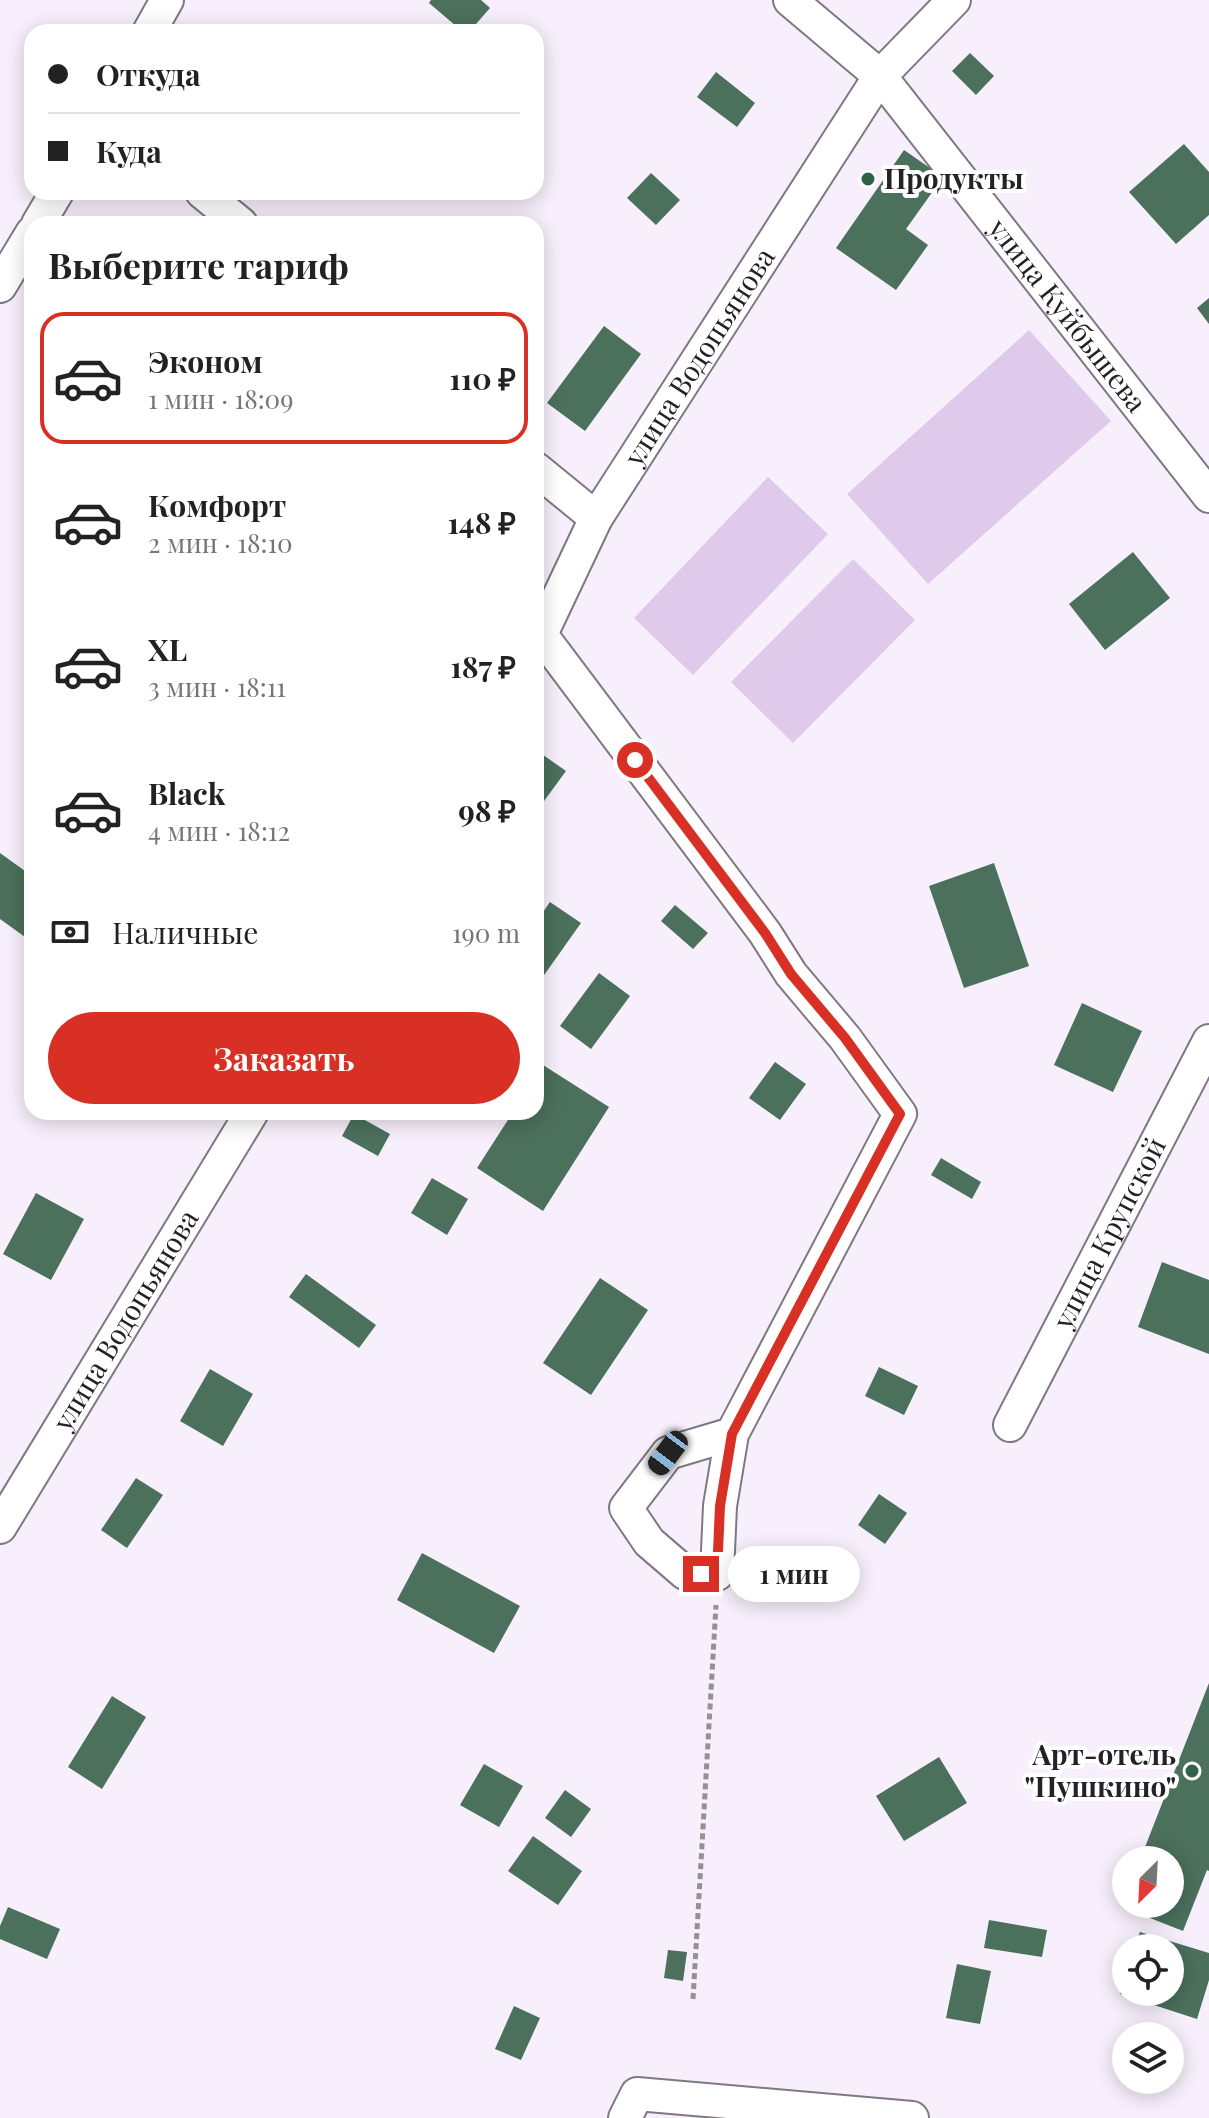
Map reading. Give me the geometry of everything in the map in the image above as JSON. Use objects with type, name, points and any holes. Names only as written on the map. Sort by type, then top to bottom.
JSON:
[{"type":"street","points":[[154,24],[167,0]]},
{"type":"street","name":"улица Куйбышева","points":[[790,0],[880,76],[1209,496]]},
{"type":"street","name":"улица Водопьянова","points":[[544,630],[596,518],[880,76],[954,0]]},
{"type":"street","points":[[212,200],[231,216]]},
{"type":"street","points":[[0,286],[24,246]]},
{"type":"street","points":[[544,476],[596,518]]},
{"type":"street","points":[[544,647],[765,933],[791,974],[845,1038],[900,1114],[732,1434],[720,1506],[717,1574],[685,1573],[649,1542],[626,1508],[668,1453],[732,1434]]},
{"type":"street","name":"улица Крупской","points":[[1010,1425],[1209,1041]]},
{"type":"street","name":"улица Водопьянова","points":[[0,1527],[247,1120]]},
{"type":"street","points":[[625,2118],[637,2094],[912,2118]]},
{"type":"path","points":[[693,1999],[717,1574]]},
{"type":"shaded area","points":[[1029,330],[1111,421],[928,584],[847,494]]},
{"type":"shaded area","points":[[768,477],[828,534],[693,675],[634,618]]},
{"type":"shaded area","points":[[853,559],[915,620],[793,743],[731,682]]},
{"type":"building","points":[[431,0],[481,0],[490,8],[476,24],[454,24],[429,3]]},
{"type":"building","points":[[970,53],[994,76],[976,95],[952,71]]},
{"type":"building","points":[[716,72],[755,103],[737,127],[697,97]]},
{"type":"building","points":[[1184,144],[1209,172],[1209,215],[1176,244],[1129,192]]},
{"type":"building","points":[[904,150],[943,177],[906,229],[928,245],[896,290],[836,248]]},
{"type":"building","points":[[651,173],[680,200],[656,225],[627,198]]},
{"type":"building","points":[[1209,298],[1209,324],[1197,308]]},
{"type":"building","points":[[604,326],[641,354],[585,431],[547,403]]},
{"type":"building","points":[[1133,552],[1170,598],[1105,650],[1069,604]]},
{"type":"building","points":[[544,756],[566,771],[544,801]]},
{"type":"building","points":[[0,853],[24,870],[24,936],[0,919]]},
{"type":"building","points":[[994,863],[1029,966],[964,988],[929,886]]},
{"type":"building","points":[[550,902],[581,923],[544,975],[544,911]]},
{"type":"building","points":[[675,905],[708,933],[693,949],[661,921]]},
{"type":"building","points":[[599,973],[630,996],[591,1049],[560,1026]]},
{"type":"building","points":[[1082,1003],[1142,1031],[1113,1092],[1054,1065]]},
{"type":"building","points":[[775,1062],[806,1084],[780,1120],[749,1098]]},
{"type":"building","points":[[544,1066],[609,1107],[543,1211],[477,1168],[508,1120],[544,1120]]},
{"type":"building","points":[[351,1120],[365,1120],[390,1134],[378,1156],[342,1136]]},
{"type":"building","points":[[941,1158],[981,1182],[972,1199],[931,1175]]},
{"type":"building","points":[[432,1178],[468,1199],[447,1235],[411,1213]]},
{"type":"building","points":[[36,1193],[84,1219],[51,1280],[3,1254]]},
{"type":"building","points":[[1162,1262],[1209,1280],[1209,1354],[1138,1327]]},
{"type":"building","points":[[306,1274],[376,1325],[359,1348],[289,1297]]},
{"type":"building","points":[[600,1278],[648,1310],[591,1395],[543,1363]]},
{"type":"building","points":[[879,1367],[918,1386],[904,1415],[865,1396]]},
{"type":"building","points":[[210,1369],[253,1394],[223,1446],[180,1421]]},
{"type":"building","points":[[136,1478],[163,1495],[127,1548],[101,1530]]},
{"type":"building","points":[[879,1494],[907,1513],[885,1544],[858,1525]]},
{"type":"building","points":[[422,1553],[520,1606],[494,1653],[397,1600]]},
{"type":"building","name":"Арт-отель \"Пушкино\"","points":[[1209,1683],[1209,1871],[1183,1931],[1150,1918],[1184,1918],[1184,1846],[1145,1846]]},
{"type":"building","points":[[112,1696],[146,1717],[102,1789],[68,1767]]},
{"type":"building","points":[[939,1757],[967,1803],[904,1841],[876,1796]]},
{"type":"building","points":[[484,1764],[523,1786],[499,1827],[460,1805]]},
{"type":"building","points":[[565,1790],[591,1809],[571,1837],[545,1818]]},
{"type":"building","points":[[533,1836],[582,1871],[558,1905],[508,1871]]},
{"type":"building","points":[[8,1907],[60,1929],[47,1959],[0,1939],[0,1926]]},
{"type":"building","points":[[989,1920],[1047,1930],[1042,1957],[984,1948]]},
{"type":"building","points":[[1184,1945],[1209,1953],[1209,1980],[1197,2019],[1157,2006],[1184,2006]]},
{"type":"building","points":[[668,1950],[687,1952],[683,1981],[664,1978]]},
{"type":"building","points":[[957,1964],[991,1971],[980,2024],[946,2018]]},
{"type":"building","points":[[514,2006],[540,2018],[521,2060],[495,2049]]},
{"type":"place","name":"Продукты","points":[[868,179]]},
{"type":"place","name":"Арт-отель \"Пушкино\"","points":[[1192,1771]]},
{"type":"route","points":[[635,760],[765,933],[791,974],[845,1038],[900,1114],[732,1434],[720,1506],[717,1574],[701,1574]]}]
